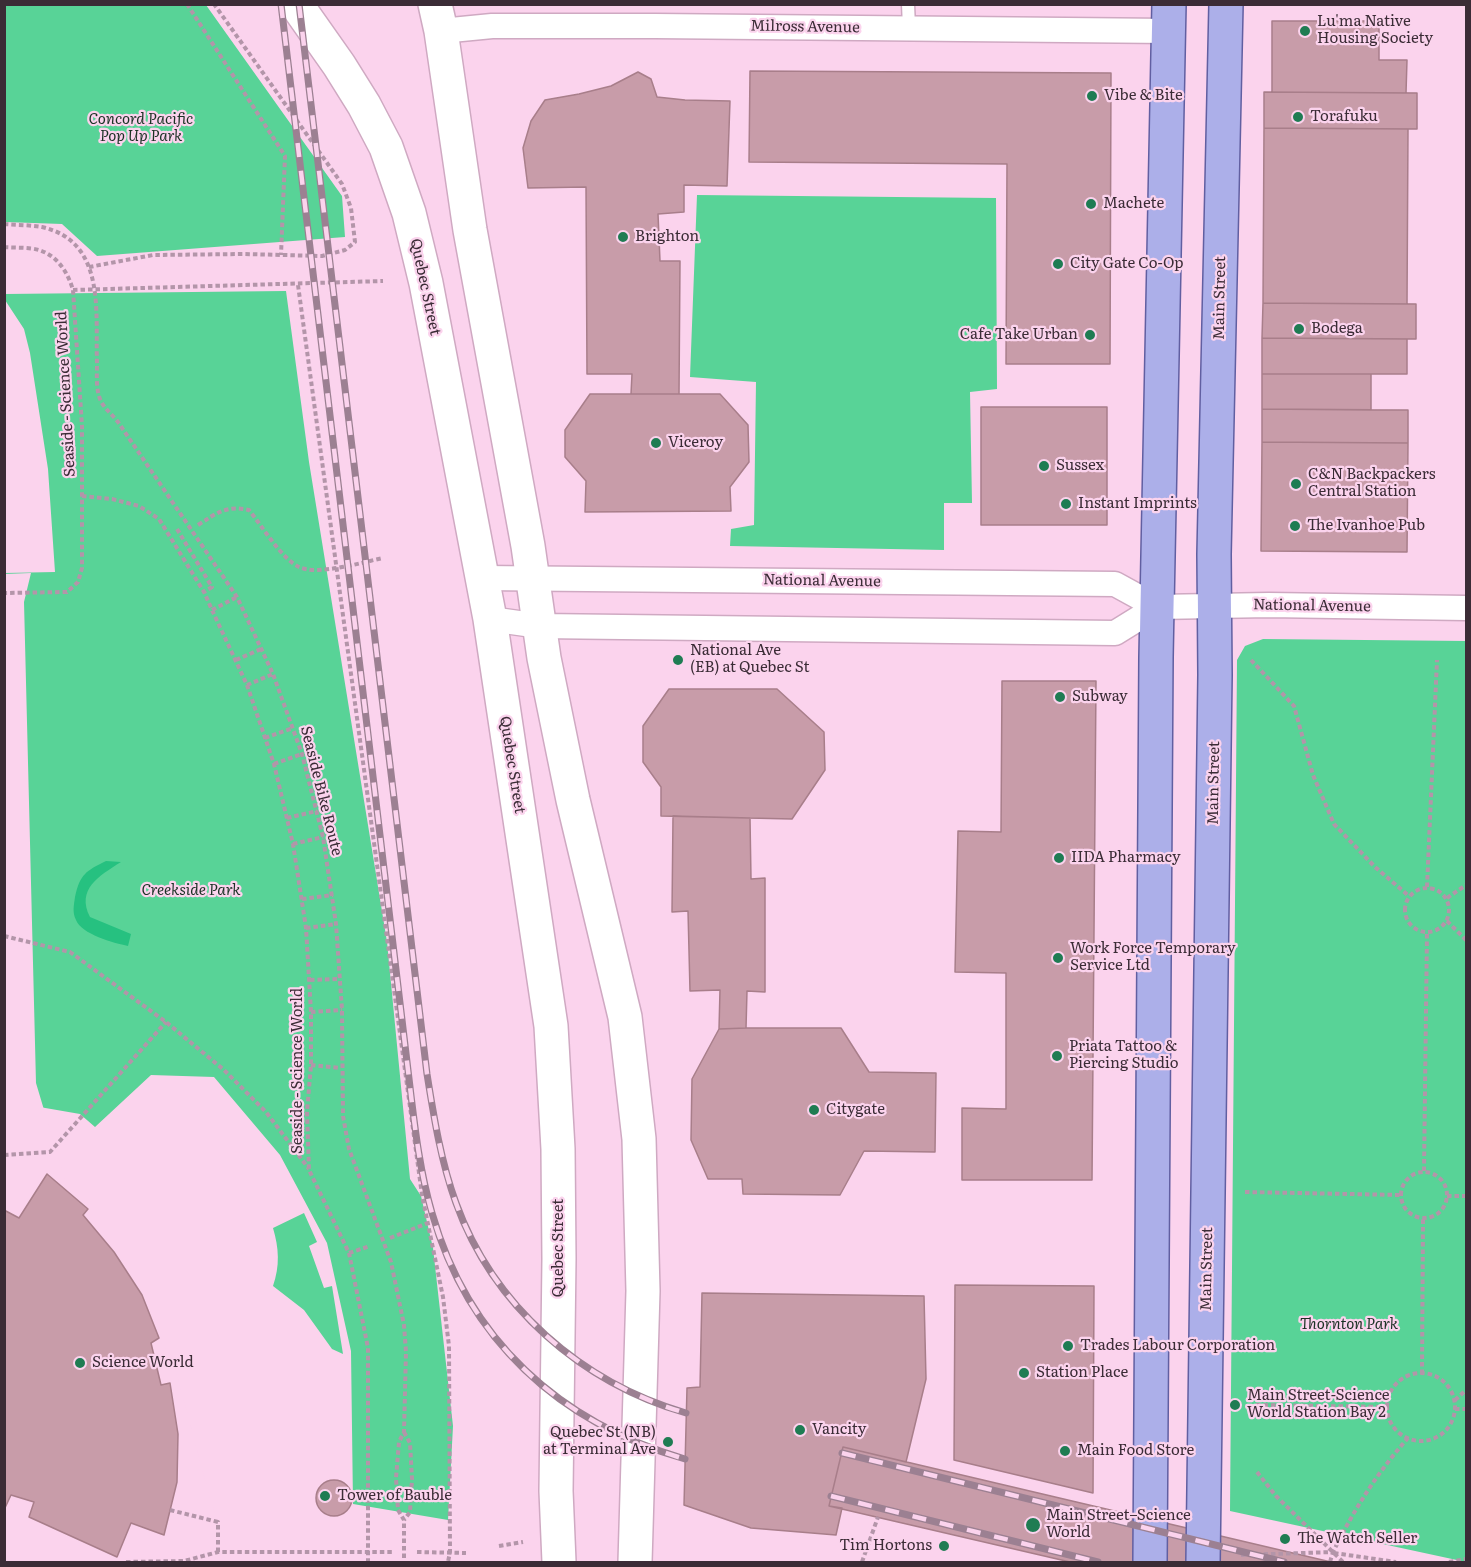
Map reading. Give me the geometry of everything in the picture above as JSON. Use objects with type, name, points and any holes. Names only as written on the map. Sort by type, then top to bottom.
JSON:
[{"type":"main road","name":"Quebec Street","points":[[296,4],[364,105],[386,147],[409,213],[426,283],[490,619],[551,1026],[558,1149],[560,1259],[556,1491],[559,1563]]},
{"type":"main road","name":"Main Street","points":[[1203,1563],[1215,675],[1214,605],[1226,4]]},
{"type":"main road","points":[[438,18],[470,230],[532,578],[544,658],[573,800],[625,1017],[639,1139],[643,1291],[634,1563]]},
{"type":"main road","points":[[1150,1563],[1157,607],[1169,18]]},
{"type":"street","name":"Milross Avenue","points":[[438,18],[504,26],[909,28],[1169,18]]},
{"type":"street","name":"National Avenue","points":[[482,578],[1115,584],[1157,607]]},
{"type":"street","name":"National Avenue","points":[[490,619],[540,626],[1115,633],[1157,607],[1214,605],[1467,608]]},
{"type":"lane","points":[[908,4],[909,28]]},
{"type":"path","points":[[187,4],[285,156],[281,255]]},
{"type":"path","points":[[89,267],[153,255],[322,256],[345,250],[355,242],[351,208],[342,184],[214,4]]},
{"type":"path","name":"Seaside Bike Route","points":[[4,224],[42,228],[69,239],[81,250],[89,267],[95,290],[97,385],[101,402],[118,422],[237,597],[273,674],[302,754],[323,837],[333,895],[342,1010],[343,1116],[349,1149],[390,1262],[404,1325],[406,1352],[404,1432],[399,1442],[396,1478],[398,1510],[404,1520],[404,1563]]},
{"type":"path","points":[[4,247],[39,250],[57,261],[69,277],[73,290],[383,281]]},
{"type":"path","points":[[298,285],[421,1183],[443,1297],[449,1346],[450,1552],[448,1563]]},
{"type":"path","name":"Seaside - Science World","points":[[4,593],[67,592],[78,582],[82,568],[81,426],[73,290]]},
{"type":"path","name":"Seaside - Science World","points":[[82,496],[112,498],[139,506],[159,519],[204,592],[236,660],[274,764],[293,844],[306,928],[311,1011],[307,1112],[309,1170],[349,1253],[368,1348],[368,1563]]},
{"type":"path","points":[[198,525],[222,510],[235,507],[249,510],[288,559],[300,567],[314,570],[383,558]]},
{"type":"path","points":[[177,529],[212,587],[204,592]]},
{"type":"path","points":[[212,610],[237,597]]},
{"type":"path","points":[[236,660],[261,649]]},
{"type":"path","points":[[1251,660],[1294,706],[1313,775],[1334,824],[1375,867],[1409,897]]},
{"type":"path","points":[[1427,887],[1437,660]]},
{"type":"path","points":[[247,685],[273,674]]},
{"type":"path","points":[[265,738],[293,728]]},
{"type":"path","points":[[274,764],[302,754]]},
{"type":"path","points":[[287,818],[317,811]]},
{"type":"path","points":[[293,844],[323,837]]},
{"type":"path","points":[[1447,898],[1467,885]]},
{"type":"path","points":[[1427,887],[1441,892],[1447,898],[1449,913],[1447,921],[1435,931],[1427,932],[1414,928],[1405,917],[1409,897],[1427,887]]},
{"type":"path","points":[[302,899],[333,895]]},
{"type":"path","points":[[1447,921],[1467,940]]},
{"type":"path","points":[[306,928],[336,924]]},
{"type":"path","points":[[1424,1172],[1427,932]]},
{"type":"path","points":[[4,936],[70,952],[166,1022],[224,1070],[266,1112],[309,1170]]},
{"type":"path","points":[[310,980],[340,979]]},
{"type":"path","points":[[311,1011],[342,1010]]},
{"type":"path","points":[[4,1155],[50,1152],[166,1022]]},
{"type":"path","points":[[310,1065],[341,1068]]},
{"type":"path","points":[[1424,1172],[1439,1176],[1447,1189],[1447,1196],[1446,1204],[1437,1215],[1424,1218],[1410,1214],[1402,1202],[1401,1195],[1405,1182],[1417,1173],[1424,1172]]},
{"type":"path","points":[[1245,1192],[1401,1195]]},
{"type":"path","points":[[1447,1196],[1467,1196]]},
{"type":"path","points":[[1422,1374],[1424,1218]]},
{"type":"path","points":[[390,1238],[429,1223]]},
{"type":"path","points":[[349,1253],[370,1246]]},
{"type":"path","points":[[1412,1375],[1434,1375],[1451,1390],[1455,1400],[1453,1419],[1448,1429],[1429,1440],[1418,1441],[1399,1433],[1393,1426],[1387,1407],[1394,1387],[1412,1375]]},
{"type":"path","points":[[1455,1400],[1467,1390]]},
{"type":"path","points":[[1256,1405],[1387,1407]]},
{"type":"path","points":[[1455,1409],[1467,1409]]},
{"type":"path","name":"Seaside Bike Route","points":[[404,1432],[410,1443],[412,1479],[410,1512],[404,1520]]},
{"type":"path","points":[[1330,1563],[1352,1514],[1384,1465],[1408,1438]]},
{"type":"path","points":[[1257,1472],[1276,1496],[1343,1563]]},
{"type":"path","points":[[170,1510],[218,1522],[218,1552]]},
{"type":"path","points":[[862,1563],[878,1517]]},
{"type":"path","points":[[499,1546],[523,1542]]},
{"type":"path","points":[[126,1563],[184,1561],[218,1552],[393,1552]]},
{"type":"path","points":[[417,1552],[466,1553]]},
{"type":"path","points":[[1240,1555],[1333,1552],[1396,1563]]},
{"type":"path","points":[[1449,1563],[1467,1559]]},
{"type":"green space","name":"Concord Pacific Pop Up Park","points":[[4,5],[206,5],[342,196],[345,237],[97,256],[62,224],[5,222]]},
{"type":"green space","points":[[697,195],[996,198],[997,389],[970,392],[972,503],[944,503],[944,550],[730,546],[731,529],[754,525],[756,382],[690,377]]},
{"type":"green space","name":"Creekside Park","points":[[286,291],[309,462],[387,942],[410,1179],[421,1196],[433,1248],[453,1426],[448,1520],[353,1504],[351,1351],[327,1243],[280,1155],[214,1077],[151,1075],[95,1127],[80,1114],[5,1101],[5,573],[55,572],[48,469],[30,353],[24,329],[5,300],[5,294]]},
{"type":"green space","name":"Thornton Park","points":[[1263,639],[1466,641],[1466,1562],[1230,1511],[1237,660],[1245,646]]},
{"type":"green space","points":[[106,861],[121,862],[92,884],[88,891],[86,907],[90,917],[131,934],[128,946],[84,930],[74,914],[75,897],[82,878]]},
{"type":"green space","points":[[304,1213],[317,1242],[309,1246],[324,1288],[332,1286],[343,1354],[332,1349],[304,1310],[273,1286],[278,1257],[273,1228]]},
{"type":"pier","name":"Science World","points":[[31,573],[24,602],[36,1083],[85,1247],[172,1356],[210,1498],[232,1562],[4,1562],[4,574]]},
{"type":"building","points":[[1272,21],[1379,21],[1379,60],[1407,60],[1406,93],[1272,92]]},
{"type":"building","name":"City Gate Co-Op","points":[[750,71],[1111,73],[1110,364],[1006,364],[1007,164],[749,162]]},
{"type":"building","name":"Brighton","points":[[638,72],[651,79],[657,97],[730,101],[727,186],[684,185],[684,212],[658,214],[660,261],[680,261],[679,394],[631,394],[632,374],[587,374],[586,187],[528,188],[523,148],[531,121],[545,100],[611,86]]},
{"type":"building","points":[[1264,92],[1417,93],[1417,129],[1264,128]]},
{"type":"building","points":[[1264,128],[1408,129],[1407,304],[1263,303]]},
{"type":"building","points":[[1263,303],[1416,304],[1416,339],[1262,338]]},
{"type":"building","points":[[1262,338],[1407,339],[1407,374],[1262,374]]},
{"type":"building","points":[[1262,374],[1371,374],[1371,410],[1262,409]]},
{"type":"building","name":"Viceroy","points":[[590,394],[720,394],[748,425],[749,462],[730,487],[731,511],[585,512],[586,481],[565,457],[565,430]]},
{"type":"building","name":"Sussex","points":[[981,407],[1107,407],[1107,525],[981,525]]},
{"type":"building","points":[[1262,409],[1408,410],[1408,443],[1262,442]]},
{"type":"building","points":[[1262,442],[1408,443],[1407,552],[1261,551]]},
{"type":"building","points":[[1002,681],[1096,681],[1092,1180],[962,1180],[962,1108],[1006,1109],[1006,973],[955,972],[958,831],[1001,832]]},
{"type":"building","points":[[669,689],[777,689],[824,732],[825,770],[792,819],[661,816],[661,787],[643,762],[643,726]]},
{"type":"building","points":[[673,816],[750,818],[751,879],[765,878],[765,992],[747,991],[746,1028],[719,1029],[720,990],[690,991],[688,911],[672,912]]},
{"type":"building","name":"Citygate","points":[[841,1028],[869,1072],[936,1073],[935,1152],[864,1151],[840,1195],[743,1194],[742,1179],[708,1179],[691,1140],[692,1079],[719,1029]]},
{"type":"building","name":"Science World","points":[[47,1174],[88,1209],[83,1215],[114,1252],[142,1295],[159,1338],[151,1343],[161,1385],[170,1383],[178,1434],[177,1482],[164,1535],[131,1523],[117,1557],[29,1517],[34,1502],[11,1495],[4,1510],[4,1210],[19,1218]]},
{"type":"building","name":"Station Place","points":[[955,1285],[1094,1286],[1093,1493],[954,1460]]},
{"type":"building","name":"Vancity","points":[[702,1293],[924,1296],[926,1379],[906,1462],[843,1447],[829,1506],[842,1508],[836,1535],[751,1528],[684,1505],[687,1388],[700,1387]]},
{"type":"building","points":[[843,1447],[1331,1562],[1070,1562],[829,1506]]},
{"type":"building","points":[[334,1480],[347,1485],[352,1498],[347,1511],[334,1516],[321,1511],[316,1498],[321,1485]]},
{"type":"railway","points":[[281,4],[414,1119],[421,1166],[432,1213],[448,1259],[469,1300],[495,1337],[525,1370],[560,1399],[598,1423],[640,1443],[685,1459]]},
{"type":"railway","points":[[299,4],[427,1074],[446,1172],[472,1240],[493,1275],[518,1307],[577,1361],[611,1382],[648,1400],[686,1413]]},
{"type":"railway","points":[[842,1453],[1284,1562]]},
{"type":"railway","points":[[831,1496],[1098,1562]]},
{"type":"place","name":"Lu'ma Native Housing Society","points":[[1305,31]]},
{"type":"place","name":"Vibe & Bite","points":[[1092,96]]},
{"type":"place","name":"Torafuku","points":[[1298,117]]},
{"type":"place","name":"Machete","points":[[1091,204]]},
{"type":"place","name":"Brighton","points":[[623,237]]},
{"type":"place","name":"City Gate Co-Op","points":[[1058,264]]},
{"type":"place","name":"Bodega","points":[[1299,329]]},
{"type":"place","name":"Cafe Take Urban","points":[[1090,335]]},
{"type":"place","name":"Viceroy","points":[[656,443]]},
{"type":"place","name":"Sussex","points":[[1044,466]]},
{"type":"place","name":"C&N Backpackers Central Station","points":[[1296,484]]},
{"type":"place","name":"Instant Imprints","points":[[1066,504]]},
{"type":"place","name":"The Ivanhoe Pub","points":[[1295,526]]},
{"type":"place","name":"National Ave (EB) at Quebec St","points":[[678,660]]},
{"type":"place","name":"Subway","points":[[1060,697]]},
{"type":"place","name":"IIDA Pharmacy","points":[[1059,858]]},
{"type":"place","name":"Work Force Temporary Service Ltd","points":[[1058,958]]},
{"type":"place","name":"Priata Tattoo & Piercing Studio","points":[[1057,1056]]},
{"type":"place","name":"Citygate","points":[[814,1110]]},
{"type":"place","name":"Trades Labour Corporation","points":[[1068,1346]]},
{"type":"place","name":"Science World","points":[[80,1363]]},
{"type":"place","name":"Station Place","points":[[1024,1373]]},
{"type":"place","name":"Main Street-Science World Station Bay 2","points":[[1235,1405]]},
{"type":"place","name":"Vancity","points":[[800,1430]]},
{"type":"place","name":"Quebec St (NB) at Terminal Ave","points":[[668,1442]]},
{"type":"place","name":"Main Food Store","points":[[1065,1451]]},
{"type":"place","name":"Tower of Bauble","points":[[325,1496]]},
{"type":"place","name":"Main Street–Science World","points":[[1033,1525]]},
{"type":"place","name":"The Watch Seller","points":[[1285,1539]]},
{"type":"place","name":"Tim Hortons","points":[[944,1546]]}]
